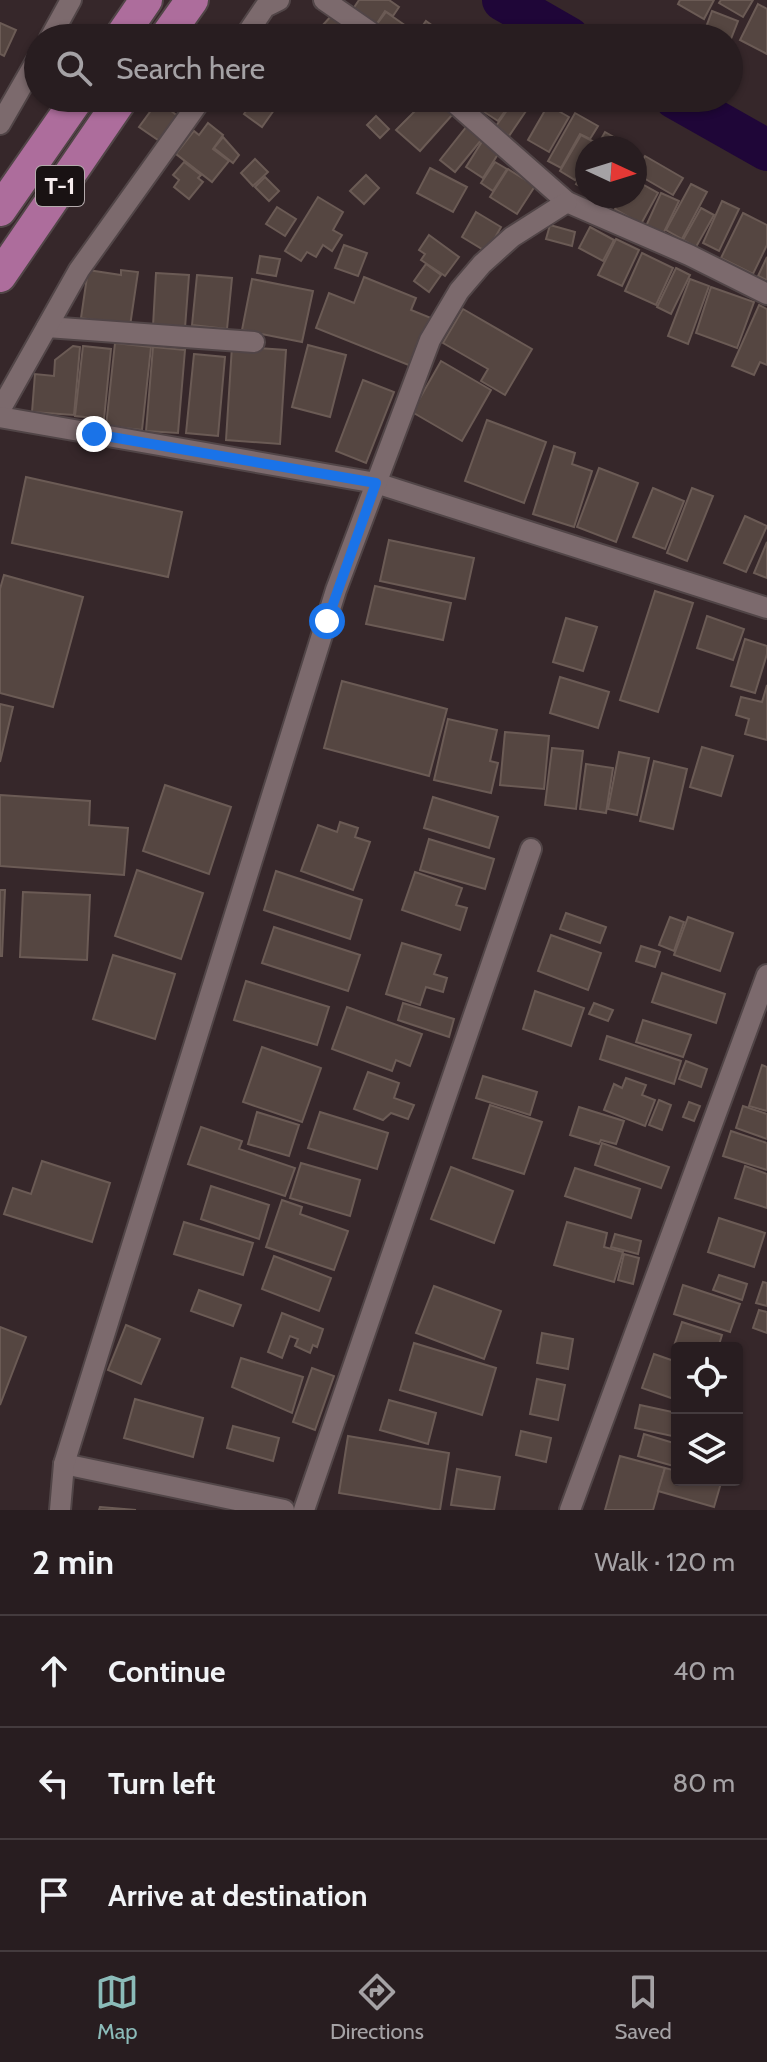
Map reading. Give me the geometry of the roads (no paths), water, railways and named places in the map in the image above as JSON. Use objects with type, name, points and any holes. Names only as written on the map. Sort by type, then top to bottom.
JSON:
[{"type":"main road","points":[[130,24],[146,0]]},
{"type":"main road","points":[[175,24],[192,0]]},
{"type":"main road","name":"T-1","points":[[0,210],[68,112]]},
{"type":"main road","name":"T-1","points":[[0,276],[112,112]]},
{"type":"street","points":[[58,24],[71,0]]},
{"type":"street","points":[[253,24],[265,7],[279,0]]},
{"type":"street","points":[[324,0],[359,24]]},
{"type":"street","points":[[0,124],[24,82]]},
{"type":"street","points":[[0,410],[79,270],[192,112]]},
{"type":"street","points":[[465,112],[567,202],[689,255],[767,294]]},
{"type":"street","points":[[60,1510],[64,1464],[336,590],[430,340],[459,291],[482,264],[512,237],[567,202]]},
{"type":"street","points":[[47,327],[254,342]]},
{"type":"street","points":[[0,417],[376,483],[767,608]]},
{"type":"street","points":[[304,1510],[531,849]]},
{"type":"street","points":[[570,1510],[767,975]]},
{"type":"street","points":[[64,1464],[284,1510]]},
{"type":"waterway","points":[[503,0],[545,24]]},
{"type":"waterway","points":[[700,112],[767,150]]}]
